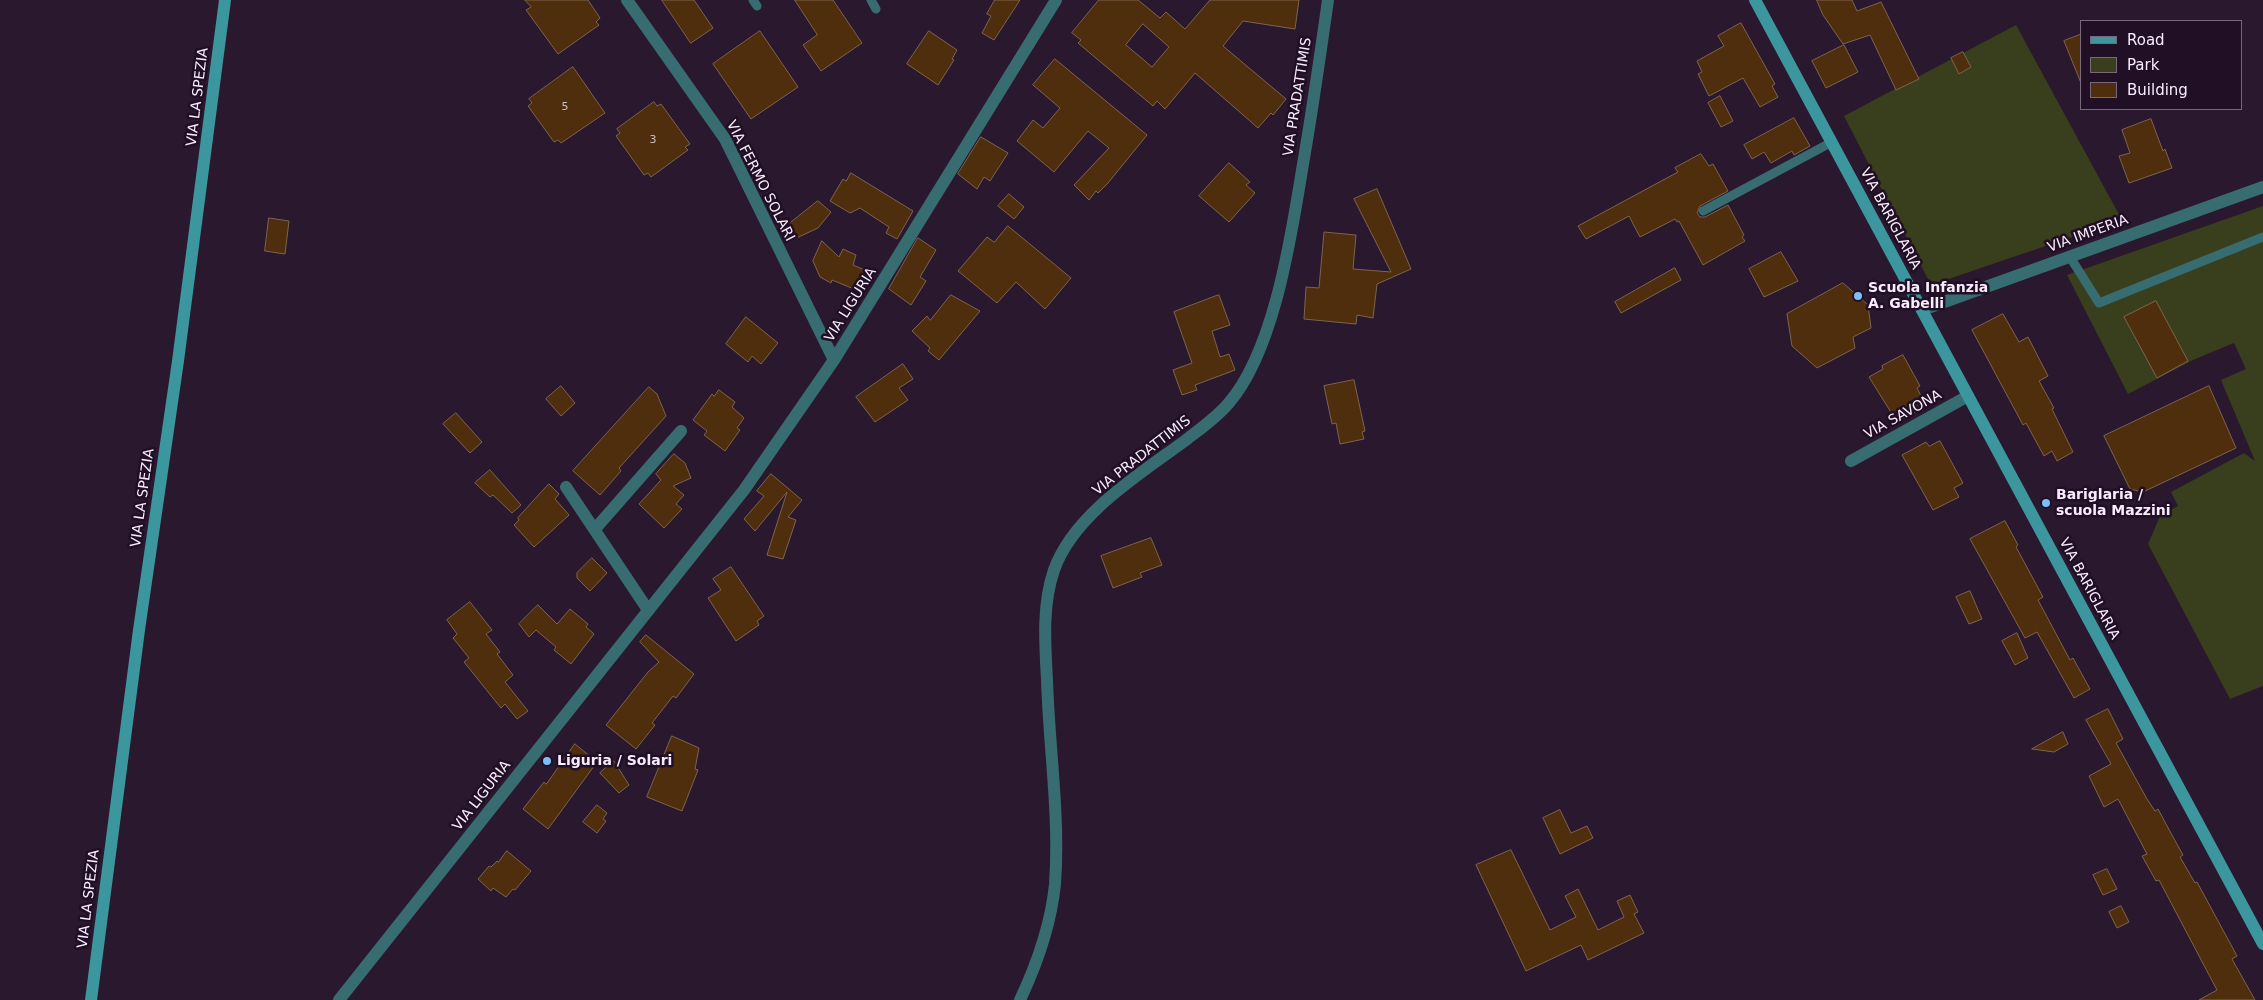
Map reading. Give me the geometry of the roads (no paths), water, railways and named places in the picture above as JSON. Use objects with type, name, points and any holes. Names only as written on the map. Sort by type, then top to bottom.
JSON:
[{"type":"street","name":"VIA LA SPEZIA","points":[[91,1000],[139,630],[178,361],[225,0]]},
{"type":"street","name":"VIA FERMO SOLARI","points":[[627,0],[725,139],[834,360]]},
{"type":"street","name":"VIA LIGURIA","points":[[339,1000],[744,490],[834,360],[1056,0]]},
{"type":"street","name":"VIA PRADATTIMIS","points":[[1020,1000],[1035,969],[1046,929],[1054,887],[1057,837],[1048,716],[1046,654],[1047,599],[1054,569],[1071,539],[1097,509],[1128,483],[1210,422],[1232,399],[1250,370],[1271,317],[1281,283],[1294,224],[1328,0]]},
{"type":"street","name":"VIA BARIGLARIA","points":[[1755,0],[2263,944]]},
{"type":"street","name":"VIA IMPERIA","points":[[1922,310],[2263,187]]},
{"type":"street","name":"VIA SAVONA","points":[[1851,461],[1968,396]]},
{"type":"street","points":[[595,529],[681,432]]},
{"type":"street","points":[[566,487],[648,610]]},
{"type":"lane","points":[[870,0],[876,9]]},
{"type":"lane","points":[[1703,211],[1832,142]]},
{"type":"lane","points":[[2070,257],[2100,303],[2263,237]]},
{"type":"place","name":"Scuola Infanzia A. Gabelli","points":[[1858,296]]},
{"type":"place","name":"Bariglaria / scuola Mazzini","points":[[2046,503]]},
{"type":"place","name":"Liguria / Solari","points":[[547,761]]}]
